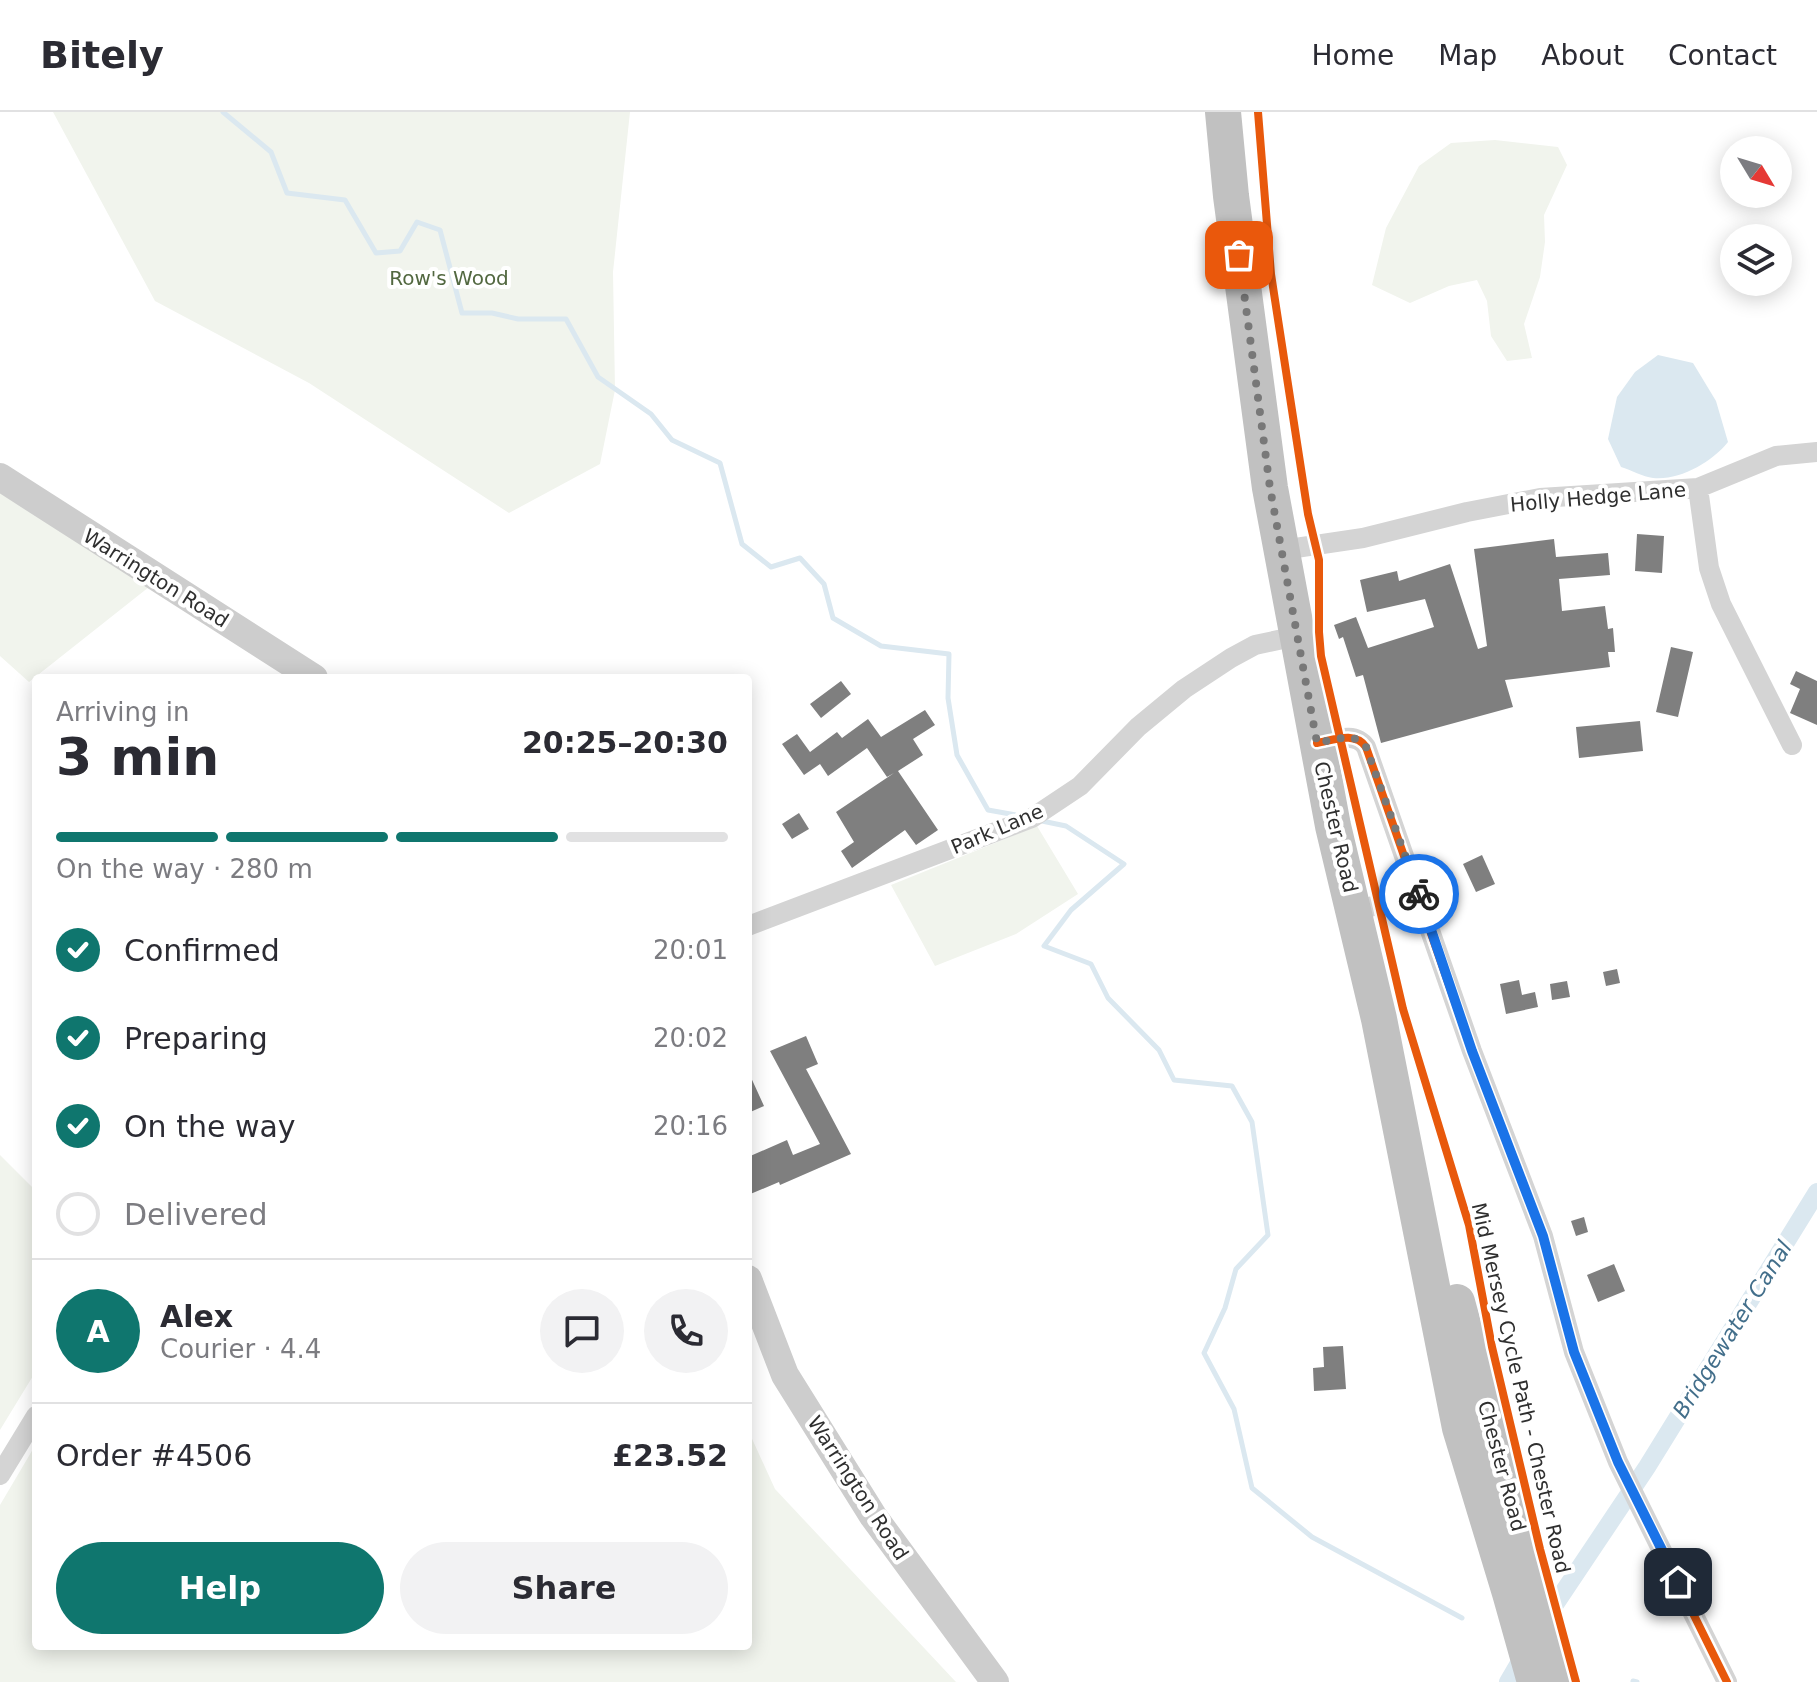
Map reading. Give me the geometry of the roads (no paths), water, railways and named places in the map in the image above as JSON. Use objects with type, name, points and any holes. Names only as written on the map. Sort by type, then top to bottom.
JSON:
[{"type":"highway","name":"Chester Road","points":[[1223,112],[1231,196],[1266,458],[1333,826],[1520,1580],[1550,1677]]},
{"type":"street","name":"Holly Hedge Lane","points":[[1282,550],[1363,538],[1467,512],[1540,498],[1698,488],[1776,456],[1817,452]]},
{"type":"street","name":"Warrington Road","points":[[0,477],[308,674]]},
{"type":"street","points":[[1698,488],[1709,568],[1721,604],[1792,745]]},
{"type":"street","name":"Park Lane","points":[[752,924],[1032,818],[1080,786],[1138,727],[1184,689],[1255,645],[1297,636]]},
{"type":"street","points":[[1317,743],[1350,737],[1357,738],[1366,747],[1472,1051],[1543,1236],[1579,1366],[1618,1462],[1727,1682]]},
{"type":"street","points":[[1355,912],[1406,895],[1420,897]]},
{"type":"street","name":"Warrington Road","points":[[752,1289],[785,1375],[873,1516],[995,1682]]},
{"type":"street","points":[[0,1475],[32,1423]]},
{"type":"waterway","points":[[223,112],[271,152],[287,193],[345,200],[376,253],[400,251],[417,222],[440,230],[462,313],[492,313],[518,319],[566,319],[598,377],[651,414],[672,440],[720,463],[742,544],[771,567],[800,558],[824,584],[833,618],[881,646],[949,654],[948,698],[957,755],[988,810],[1016,815]]},
{"type":"waterway","points":[[1042,821],[1066,826],[1124,864],[1071,910],[1044,946],[1091,964],[1108,998],[1159,1050],[1174,1080],[1232,1086],[1252,1122],[1268,1235],[1236,1269],[1225,1308],[1204,1353],[1234,1409],[1252,1488],[1312,1537],[1462,1618]]},
{"type":"waterway","name":"Bridgewater Canal","points":[[1544,1621],[1647,1467],[1817,1192]]},
{"type":"waterway","name":"Bridgewater Canal","points":[[1508,1682],[1525,1653]]},
{"type":"waterway","points":[[1633,1681],[1637,1682]]},
{"type":"park label","name":"Row's Wood","points":[[449,278]]}]
